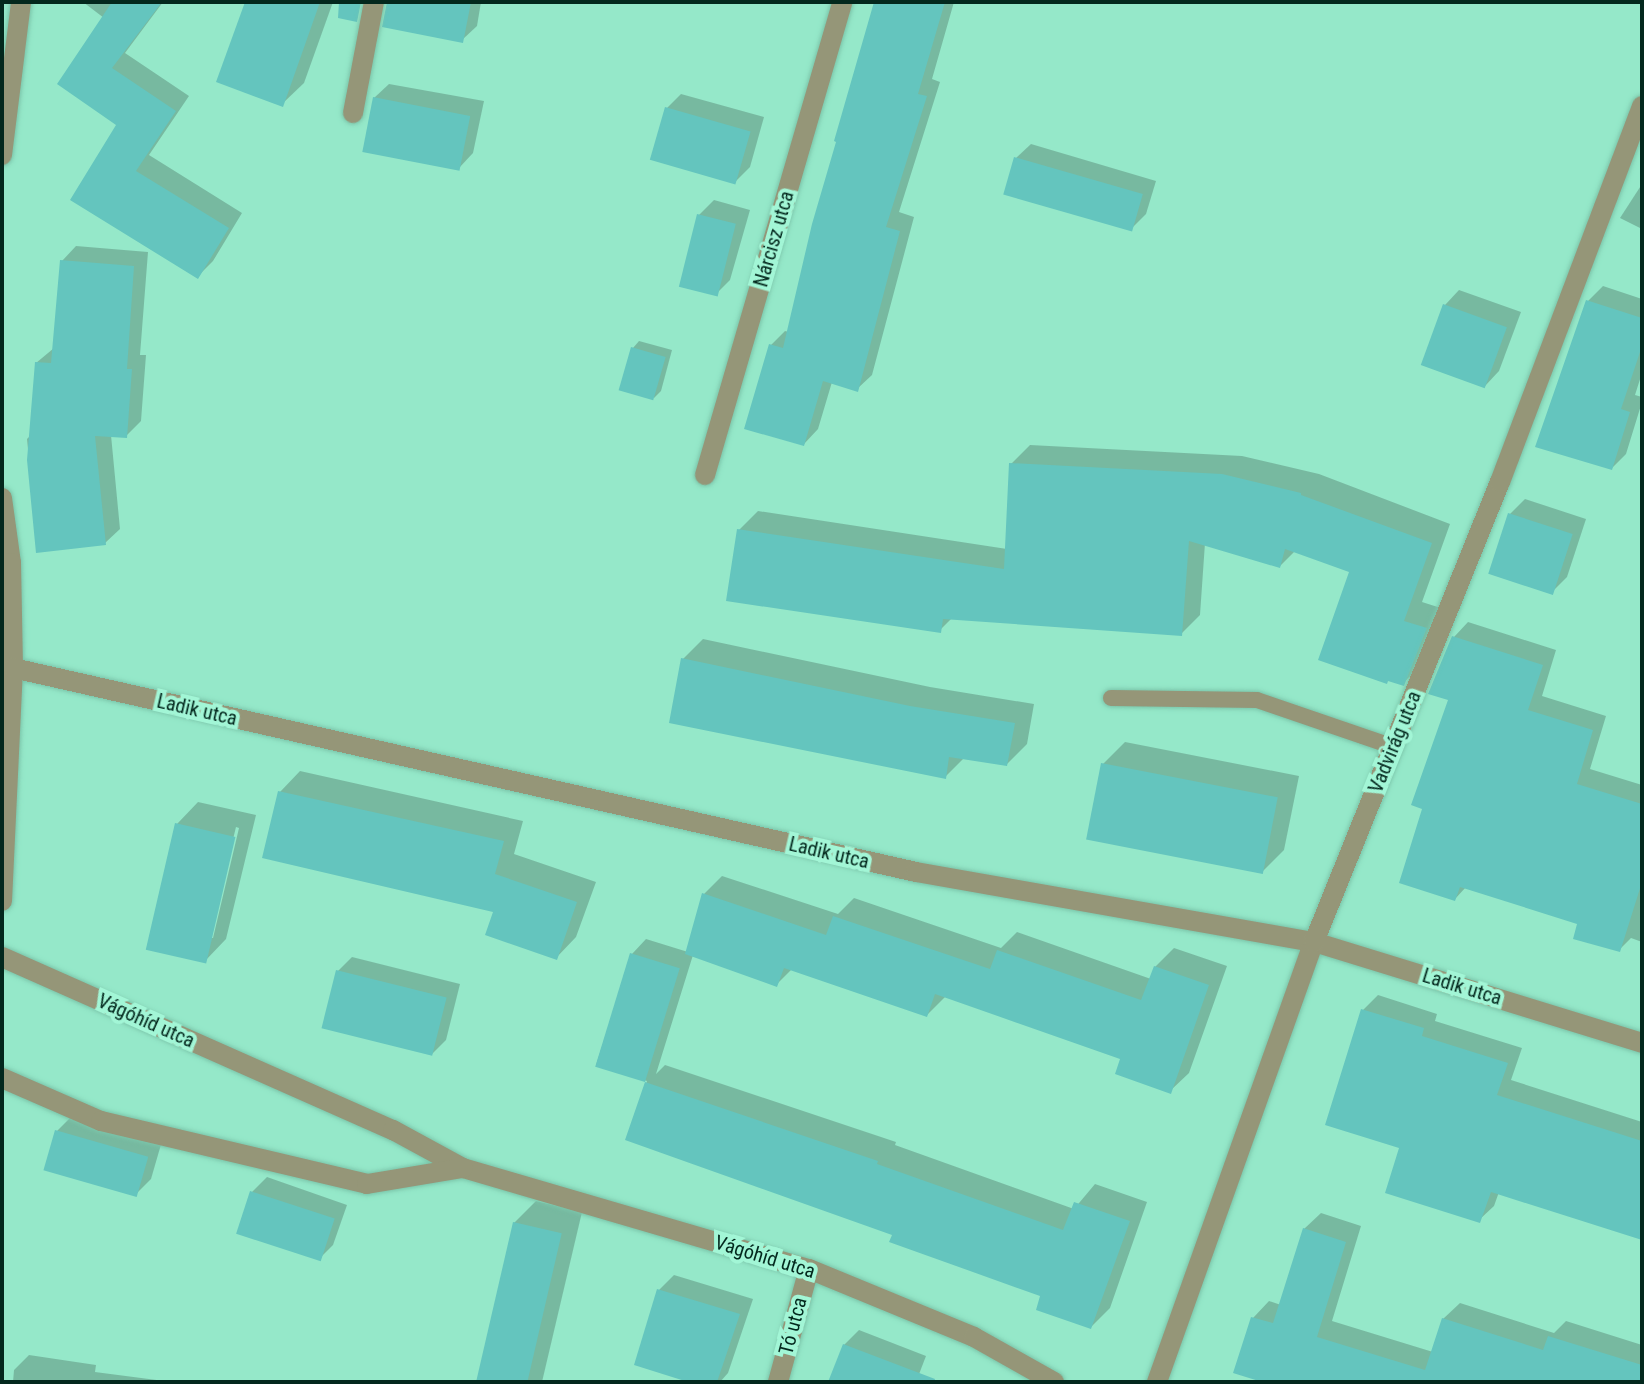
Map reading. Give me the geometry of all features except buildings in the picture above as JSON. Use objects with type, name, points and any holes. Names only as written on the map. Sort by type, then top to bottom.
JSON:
[{"type":"street","points":[[2,155],[21,2]]},
{"type":"street","points":[[353,113],[374,2]]},
{"type":"street","name":"Nárcisz utca","points":[[705,475],[842,2]]},
{"type":"street","name":"Vadvirág utca","points":[[1157,1382],[1314,942],[1506,468],[1642,106]]},
{"type":"street","points":[[2,498],[11,563],[13,668],[2,901]]},
{"type":"street","name":"Ladik utca","points":[[13,668],[916,872],[1314,942],[1642,1043]]},
{"type":"street","name":"Vágóhíd utca","points":[[2,957],[393,1130],[463,1168],[809,1269],[974,1337],[1054,1382]]},
{"type":"street","name":"Vágóhíd utca","points":[[2,1078],[101,1121],[367,1184],[463,1168]]},
{"type":"street","name":"Tó utca","points":[[778,1382],[809,1269]]},
{"type":"lane","points":[[1111,698],[1257,700],[1394,747]]}]
